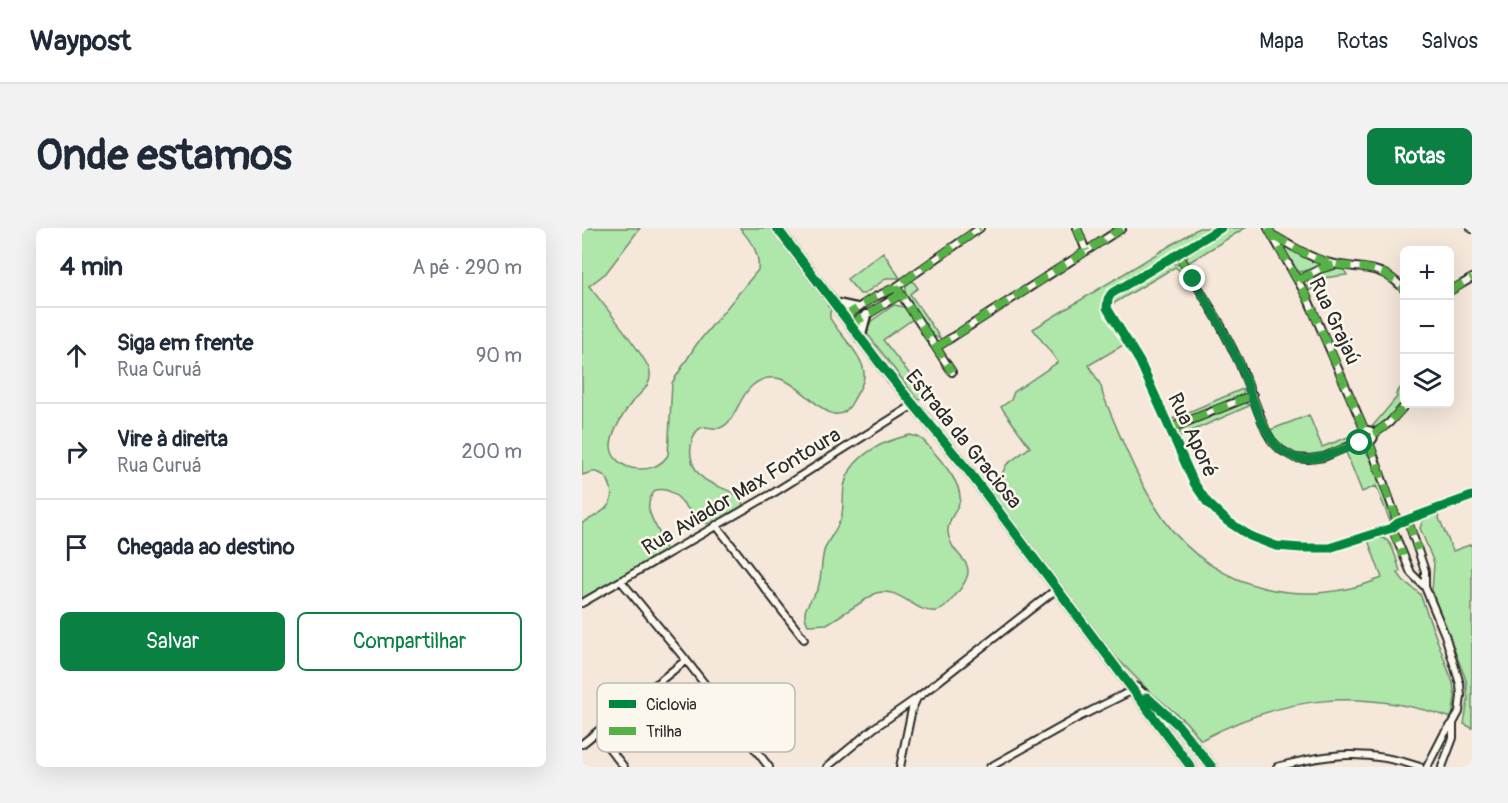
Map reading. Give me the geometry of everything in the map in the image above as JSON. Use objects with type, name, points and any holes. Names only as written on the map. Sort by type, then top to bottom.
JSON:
[{"type":"main road","name":"Estrada da Graciosa","points":[[777,228],[860,338],[915,404],[1058,588],[1121,674],[1135,689],[1178,725],[1212,767]]},
{"type":"main road","points":[[833,303],[856,308]]},
{"type":"main road","points":[[860,338],[866,315]]},
{"type":"main road","name":"Estrada da Graciosa","points":[[1135,689],[1191,767]]},
{"type":"street","points":[[847,321],[856,308],[896,287],[980,228]]},
{"type":"street","points":[[1077,228],[1086,251]]},
{"type":"street","points":[[937,347],[1122,228]]},
{"type":"street","points":[[1221,228],[1178,254],[1218,320],[1272,441],[1281,450],[1295,458],[1310,459],[1324,457],[1366,441],[1374,440],[1374,434],[1370,430],[1365,431],[1362,435],[1366,441],[1398,523]]},
{"type":"street","name":"Rua Grajaú","points":[[1269,228],[1299,280],[1365,431]]},
{"type":"street","points":[[1274,236],[1312,257],[1336,264],[1362,266],[1381,272],[1400,284]]},
{"type":"street","name":"Rua Aporé","points":[[1178,254],[1112,294],[1107,308],[1140,362],[1194,483],[1207,502],[1227,521],[1250,536],[1276,546],[1329,548],[1392,528]]},
{"type":"street","points":[[1299,280],[1336,264]]},
{"type":"street","points":[[1454,288],[1472,278]]},
{"type":"street","points":[[896,287],[952,372]]},
{"type":"street","points":[[847,321],[866,315],[901,294]]},
{"type":"street","points":[[1171,429],[1253,395]]},
{"type":"street","name":"Rua Aviador Max Fontoura","points":[[582,603],[775,492],[915,404]]},
{"type":"street","points":[[1374,434],[1389,423],[1402,408]]},
{"type":"street","points":[[1425,587],[1411,573],[1392,528],[1398,523],[1472,496]]},
{"type":"street","points":[[1408,521],[1425,571],[1425,587],[1444,635],[1460,684],[1461,696],[1459,712],[1454,723],[1444,734],[1427,767]]},
{"type":"street","points":[[716,525],[804,639]]},
{"type":"street","points":[[621,581],[704,683]]},
{"type":"street","points":[[827,767],[874,728],[917,698],[1058,588]]},
{"type":"street","points":[[658,683],[686,660]]},
{"type":"street","points":[[990,767],[1081,716],[1135,689]]},
{"type":"street","points":[[900,767],[912,709],[917,698]]},
{"type":"street","points":[[1442,767],[1453,738],[1454,723]]},
{"type":"street","points":[[582,744],[597,733]]},
{"type":"street","points":[[612,752],[624,767]]},
{"type":"street","points":[[757,752],[769,767]]},
{"type":"street","points":[[1277,767],[1314,757],[1343,754],[1380,756],[1420,767]]},
{"type":"green space","points":[[582,228],[640,228],[606,273],[589,286],[633,343],[648,365],[650,372],[647,385],[625,412],[612,441],[613,455],[626,466],[635,469],[653,467],[668,455],[672,383],[696,345],[758,270],[756,252],[740,228],[777,228],[834,305],[830,318],[861,361],[864,379],[845,412],[836,414],[826,411],[793,385],[781,379],[768,378],[758,381],[744,395],[725,425],[717,428],[700,428],[691,446],[692,461],[696,471],[709,482],[738,497],[743,503],[741,509],[719,522],[707,523],[692,514],[674,494],[666,490],[656,490],[650,498],[649,506],[664,545],[665,554],[661,561],[582,606],[582,523],[607,507],[611,497],[611,486],[601,474],[591,472],[582,475]]},
{"type":"green space","points":[[1199,228],[1213,228],[1114,288],[1108,294],[1105,301],[1107,316],[1125,344],[1089,365],[1101,386],[1138,476],[1165,521],[1186,545],[1209,564],[1235,578],[1263,588],[1293,592],[1323,592],[1353,588],[1382,578],[1368,540],[1382,538],[1387,541],[1396,557],[1400,571],[1398,573],[1420,594],[1453,683],[1455,697],[1452,718],[1386,702],[1324,701],[1293,705],[1263,713],[1201,740],[1186,722],[1147,689],[1114,655],[989,491],[998,484],[1006,465],[1030,447],[1001,407],[1011,400],[1014,392],[1058,362],[1033,329]]},
{"type":"green space","points":[[1227,228],[1245,228],[1188,263],[1187,258],[1190,251]]},
{"type":"green space","points":[[1286,247],[1327,264],[1300,272],[1284,249]]},
{"type":"green space","points":[[883,252],[900,278],[887,278],[864,294],[860,294],[847,279]]},
{"type":"green space","points":[[1170,263],[1180,265],[1190,279],[1185,283],[1181,272],[1175,267],[1111,305],[1112,299],[1117,295]]},
{"type":"green space","points":[[1343,268],[1347,275],[1323,278],[1324,283],[1308,291],[1308,281],[1315,275]]},
{"type":"green space","points":[[912,280],[918,288],[910,294],[941,339],[931,335],[905,296],[906,285]]},
{"type":"green space","points":[[894,305],[904,307],[913,319],[883,340],[926,395],[918,400],[866,332],[870,322]]},
{"type":"green space","points":[[1245,388],[1242,395],[1237,398],[1182,421],[1172,419]]},
{"type":"green space","points":[[1400,388],[1400,406],[1383,425],[1371,428],[1397,397],[1396,394]]},
{"type":"green space","points":[[1245,403],[1251,405],[1178,437],[1185,427]]},
{"type":"green space","points":[[1309,415],[1322,447],[1359,433],[1357,439],[1347,445],[1316,455],[1307,455],[1290,451],[1276,439],[1270,430]]},
{"type":"green space","points":[[910,435],[924,441],[948,470],[958,488],[959,503],[950,521],[948,533],[955,550],[968,568],[968,575],[963,585],[947,606],[937,611],[929,611],[900,596],[885,592],[876,593],[827,624],[808,625],[805,614],[807,605],[818,588],[826,546],[841,519],[844,486],[851,469],[870,451],[885,443]]},
{"type":"green space","points":[[1360,448],[1370,458],[1379,476],[1391,512],[1390,521],[1376,486],[1362,492],[1346,452]]},
{"type":"green space","points":[[1437,513],[1453,551],[1472,544],[1472,728],[1464,724],[1468,700],[1466,680],[1432,592],[1434,563],[1420,528],[1423,520]]},
{"type":"marked path","points":[[844,317],[873,298],[896,287],[980,228]]},
{"type":"marked path","points":[[1077,228],[1086,251]]},
{"type":"marked path","points":[[937,347],[1122,228]]},
{"type":"marked path","points":[[1268,228],[1307,297],[1365,431]]},
{"type":"marked path","points":[[1274,236],[1319,259],[1380,272],[1400,285]]},
{"type":"marked path","points":[[1178,254],[1218,320],[1239,362],[1272,441],[1281,450],[1295,458],[1309,459],[1324,457],[1363,440]]},
{"type":"marked path","points":[[1299,280],[1336,264]]},
{"type":"marked path","points":[[1454,289],[1472,278]]},
{"type":"marked path","points":[[896,287],[952,372]]},
{"type":"marked path","points":[[850,325],[901,294]]},
{"type":"marked path","points":[[1171,428],[1253,395]]},
{"type":"marked path","points":[[1374,434],[1389,423],[1402,408]]},
{"type":"marked path","points":[[1369,442],[1398,523]]},
{"type":"marked path","points":[[1408,521],[1418,550]]},
{"type":"marked path","points":[[1392,528],[1403,556]]},
{"type":"cycle path","points":[[777,228],[884,369],[967,469],[1191,767]]},
{"type":"cycle path","points":[[1221,228],[1111,294],[1107,308],[1140,362],[1194,483],[1207,502],[1227,521],[1250,536],[1276,546],[1329,548],[1392,528],[1398,523],[1472,496]]},
{"type":"cycle path","points":[[1147,697],[1178,725],[1212,767]]},
{"type":"route","points":[[1193,279],[1218,320],[1239,362],[1266,430],[1281,450],[1295,458],[1310,459],[1324,457],[1360,443]]}]
